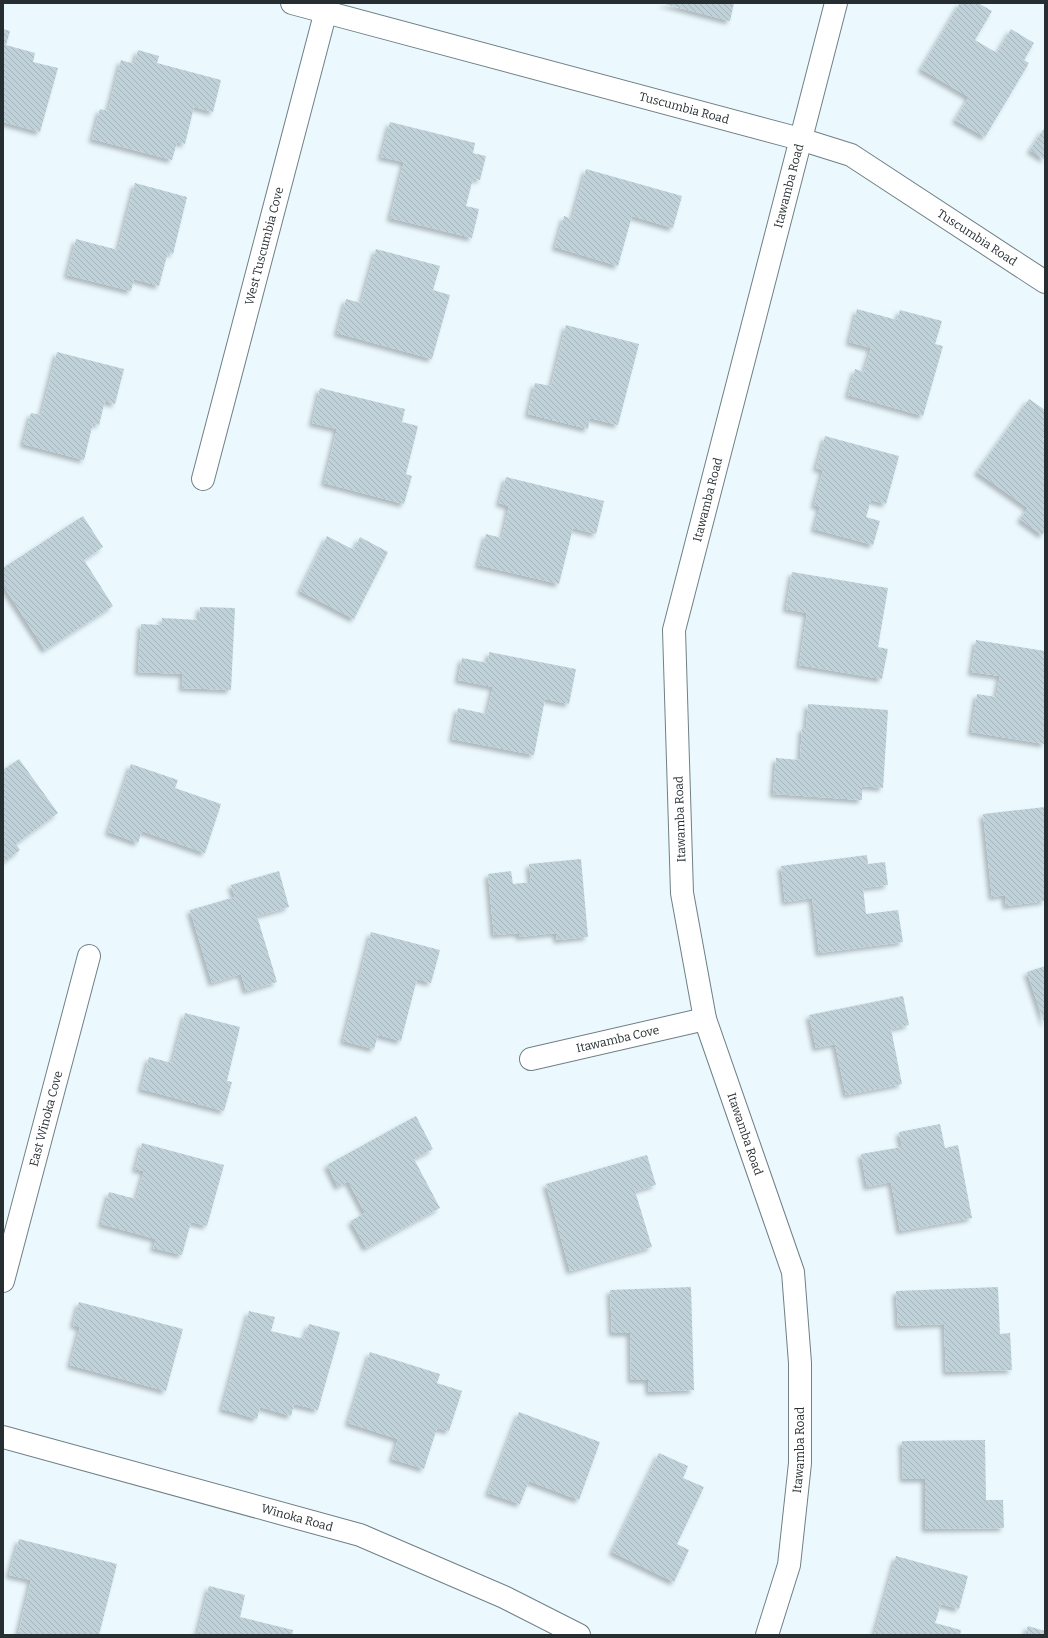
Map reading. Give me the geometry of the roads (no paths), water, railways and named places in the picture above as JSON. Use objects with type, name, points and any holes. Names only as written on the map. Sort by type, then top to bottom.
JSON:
[{"type":"street","name":"Tuscumbia Road","points":[[292,3],[327,7],[851,155],[1045,282]]},
{"type":"street","name":"Itawamba Road","points":[[767,1635],[789,1565],[800,1463],[800,1363],[792,1272],[705,1019],[682,893],[674,630],[836,3]]},
{"type":"street","name":"West Tuscumbia Cove","points":[[203,479],[327,7]]},
{"type":"street","name":"East Winoka Cove","points":[[3,1281],[89,956]]},
{"type":"street","name":"Itawamba Cove","points":[[531,1059],[705,1019]]},
{"type":"street","name":"Winoka Road","points":[[3,1437],[360,1534],[504,1597],[579,1635]]}]
